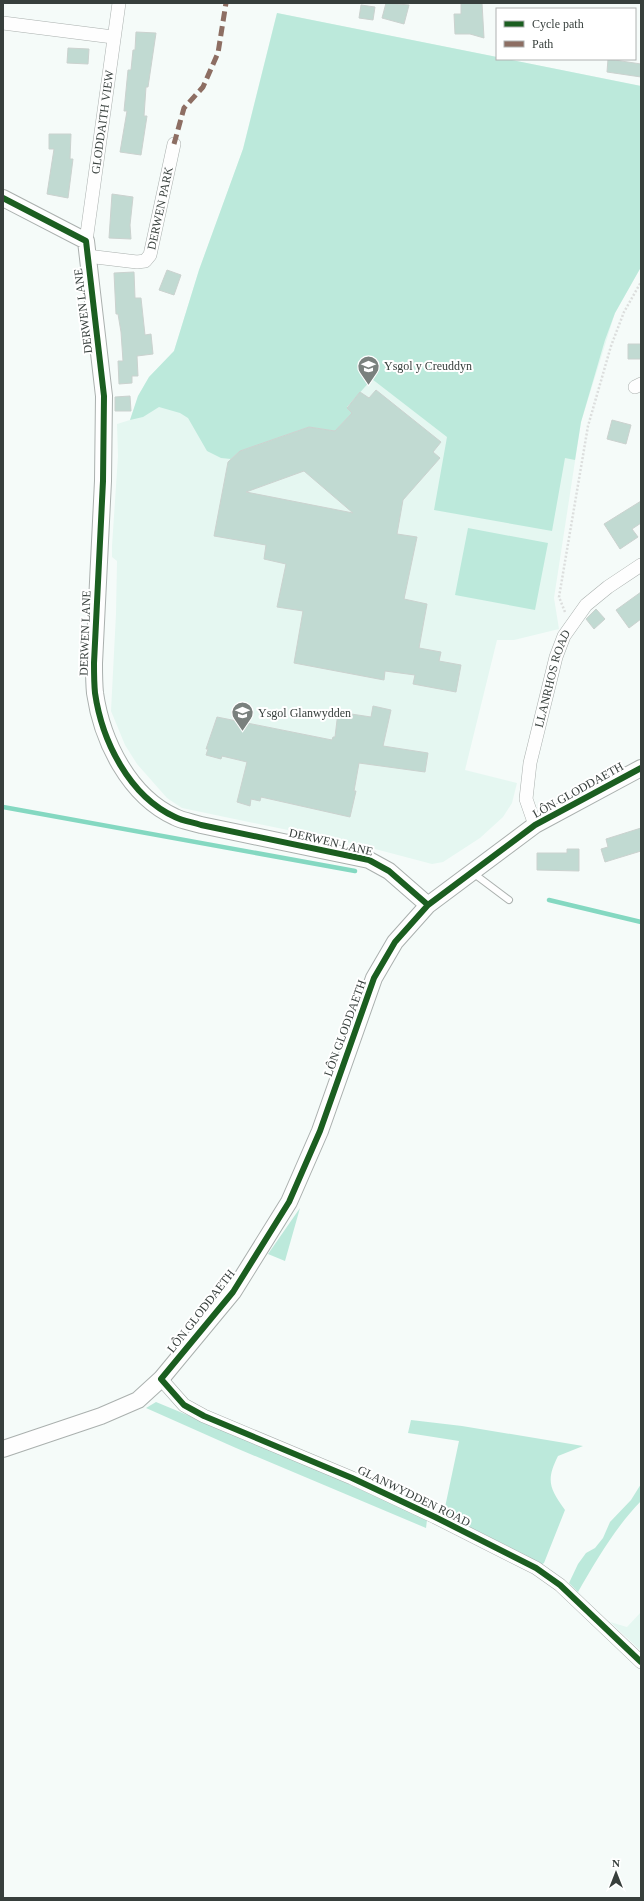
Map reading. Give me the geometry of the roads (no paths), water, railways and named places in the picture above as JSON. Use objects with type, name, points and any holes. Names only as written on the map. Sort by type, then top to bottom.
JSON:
[{"type":"street","name":"GLODDAITH VIEW","points":[[87,248],[113,37],[119,3]]},
{"type":"street","points":[[3,23],[113,37]]},
{"type":"street","name":"DERWEN PARK","points":[[87,248],[137,262],[144,260],[150,255],[174,144]]},
{"type":"street","points":[[3,198],[87,248]]},
{"type":"street","name":"DERWEN LANE","points":[[87,248],[104,396],[103,480],[94,655],[95,692],[99,716],[114,754],[122,768],[142,795],[175,817],[201,825],[369,860],[389,871],[428,905]]},
{"type":"street","name":"LLANRHOS ROAD","points":[[535,825],[526,799],[530,764],[556,657],[564,636],[586,605],[608,587],[641,565]]},
{"type":"street","name":"LÔN GLODDAETH","points":[[3,1450],[101,1416],[138,1400],[161,1379],[233,1292],[289,1202],[320,1131],[374,978],[395,942],[428,905],[535,825],[641,768]]},
{"type":"street","name":"GLANWYDDEN ROAD","points":[[161,1379],[184,1405],[197,1412],[352,1478],[436,1517],[536,1568],[560,1585],[641,1662]]},
{"type":"lane","points":[[472,872],[509,900]]},
{"type":"waterway","points":[[3,807],[355,871]]},
{"type":"waterway","points":[[549,900],[641,922]]},
{"type":"place","name":"Ysgol y Creuddyn","points":[[368,386]]},
{"type":"place","name":"Ysgol Glanwydden","points":[[242,732]]}]
